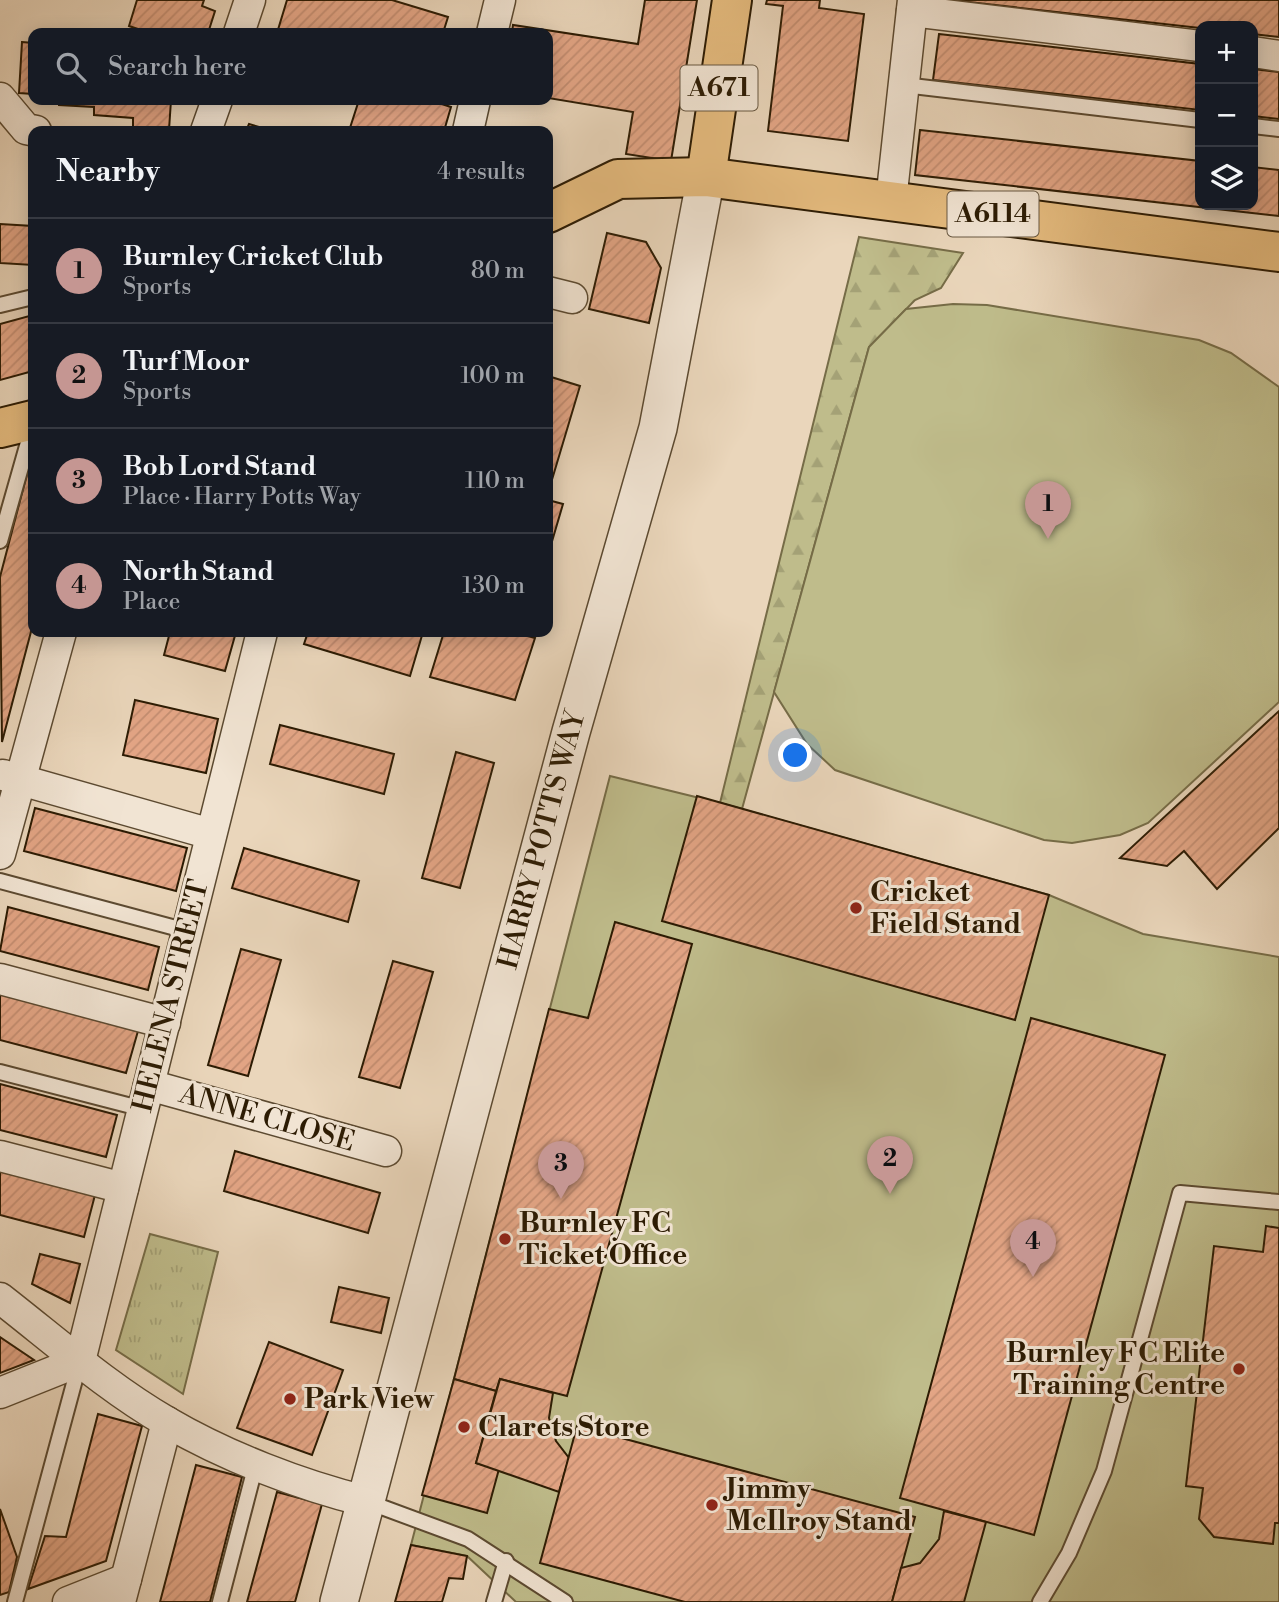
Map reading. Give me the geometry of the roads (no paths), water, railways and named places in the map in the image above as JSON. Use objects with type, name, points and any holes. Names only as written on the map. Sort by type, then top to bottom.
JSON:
[{"type":"main road","name":"A671","points":[[706,177],[732,0]]},
{"type":"main road","name":"A6114","points":[[706,177],[1279,252]]},
{"type":"main road","points":[[553,211],[618,179],[706,177]]},
{"type":"main road","points":[[0,428],[28,421]]},
{"type":"street","points":[[241,28],[250,0]]},
{"type":"street","points":[[493,28],[500,0]]},
{"type":"street","points":[[891,201],[913,6],[1195,45]]},
{"type":"street","points":[[1258,53],[1279,56]]},
{"type":"street","points":[[0,98],[28,129]]},
{"type":"street","points":[[208,126],[215,105]]},
{"type":"street","points":[[469,126],[474,105]]},
{"type":"street","name":"HARRY POTTS WAY","points":[[339,1602],[571,732],[658,428],[706,177]]},
{"type":"street","points":[[0,854],[10,777],[59,637]]},
{"type":"street","name":"HELENA STREET","points":[[80,1361],[261,637]]},
{"type":"street","points":[[10,777],[211,834]]},
{"type":"street","points":[[0,978],[165,1023]]},
{"type":"street","name":"ANNE CLOSE","points":[[146,1097],[386,1151]]},
{"type":"street","points":[[0,1156],[123,1188]]},
{"type":"street","points":[[0,1298],[80,1361],[167,1422],[256,1464],[365,1501]]},
{"type":"street","points":[[0,1392],[80,1361]]},
{"type":"street","points":[[68,1602],[123,1590],[167,1422]]},
{"type":"lane","points":[[904,85],[1195,119]]},
{"type":"lane","points":[[1258,127],[1279,129]]},
{"type":"lane","points":[[0,305],[28,299]]},
{"type":"lane","points":[[0,541],[28,443]]},
{"type":"lane","points":[[0,881],[187,931]]},
{"type":"lane","points":[[0,1072],[146,1097]]},
{"type":"lane","points":[[1040,1602],[1069,1553],[1104,1471],[1180,1193],[1279,1202]]},
{"type":"lane","points":[[15,1602],[80,1361]]},
{"type":"lane","points":[[220,1602],[256,1464]]},
{"type":"lane","points":[[365,1501],[468,1539],[506,1561],[565,1602]]},
{"type":"lane","points":[[494,1602],[506,1561]]},
{"type":"place","name":"Burnley Cricket Club","points":[[1048,539]]},
{"type":"place","name":"Cricket Field Stand","points":[[856,908]]},
{"type":"place","name":"Turf Moor","points":[[890,1194]]},
{"type":"place","name":"Bob Lord Stand","points":[[561,1199]]},
{"type":"place","name":"Burnley FC Ticket Office","points":[[505,1239]]},
{"type":"place","name":"North Stand","points":[[1033,1277]]},
{"type":"place","name":"Burnley FC Elite Training Centre","points":[[1239,1369]]},
{"type":"place","name":"Park View","points":[[290,1399]]},
{"type":"place","name":"Clarets Store","points":[[464,1427]]},
{"type":"place","name":"Jimmy McIlroy Stand","points":[[712,1505]]}]
